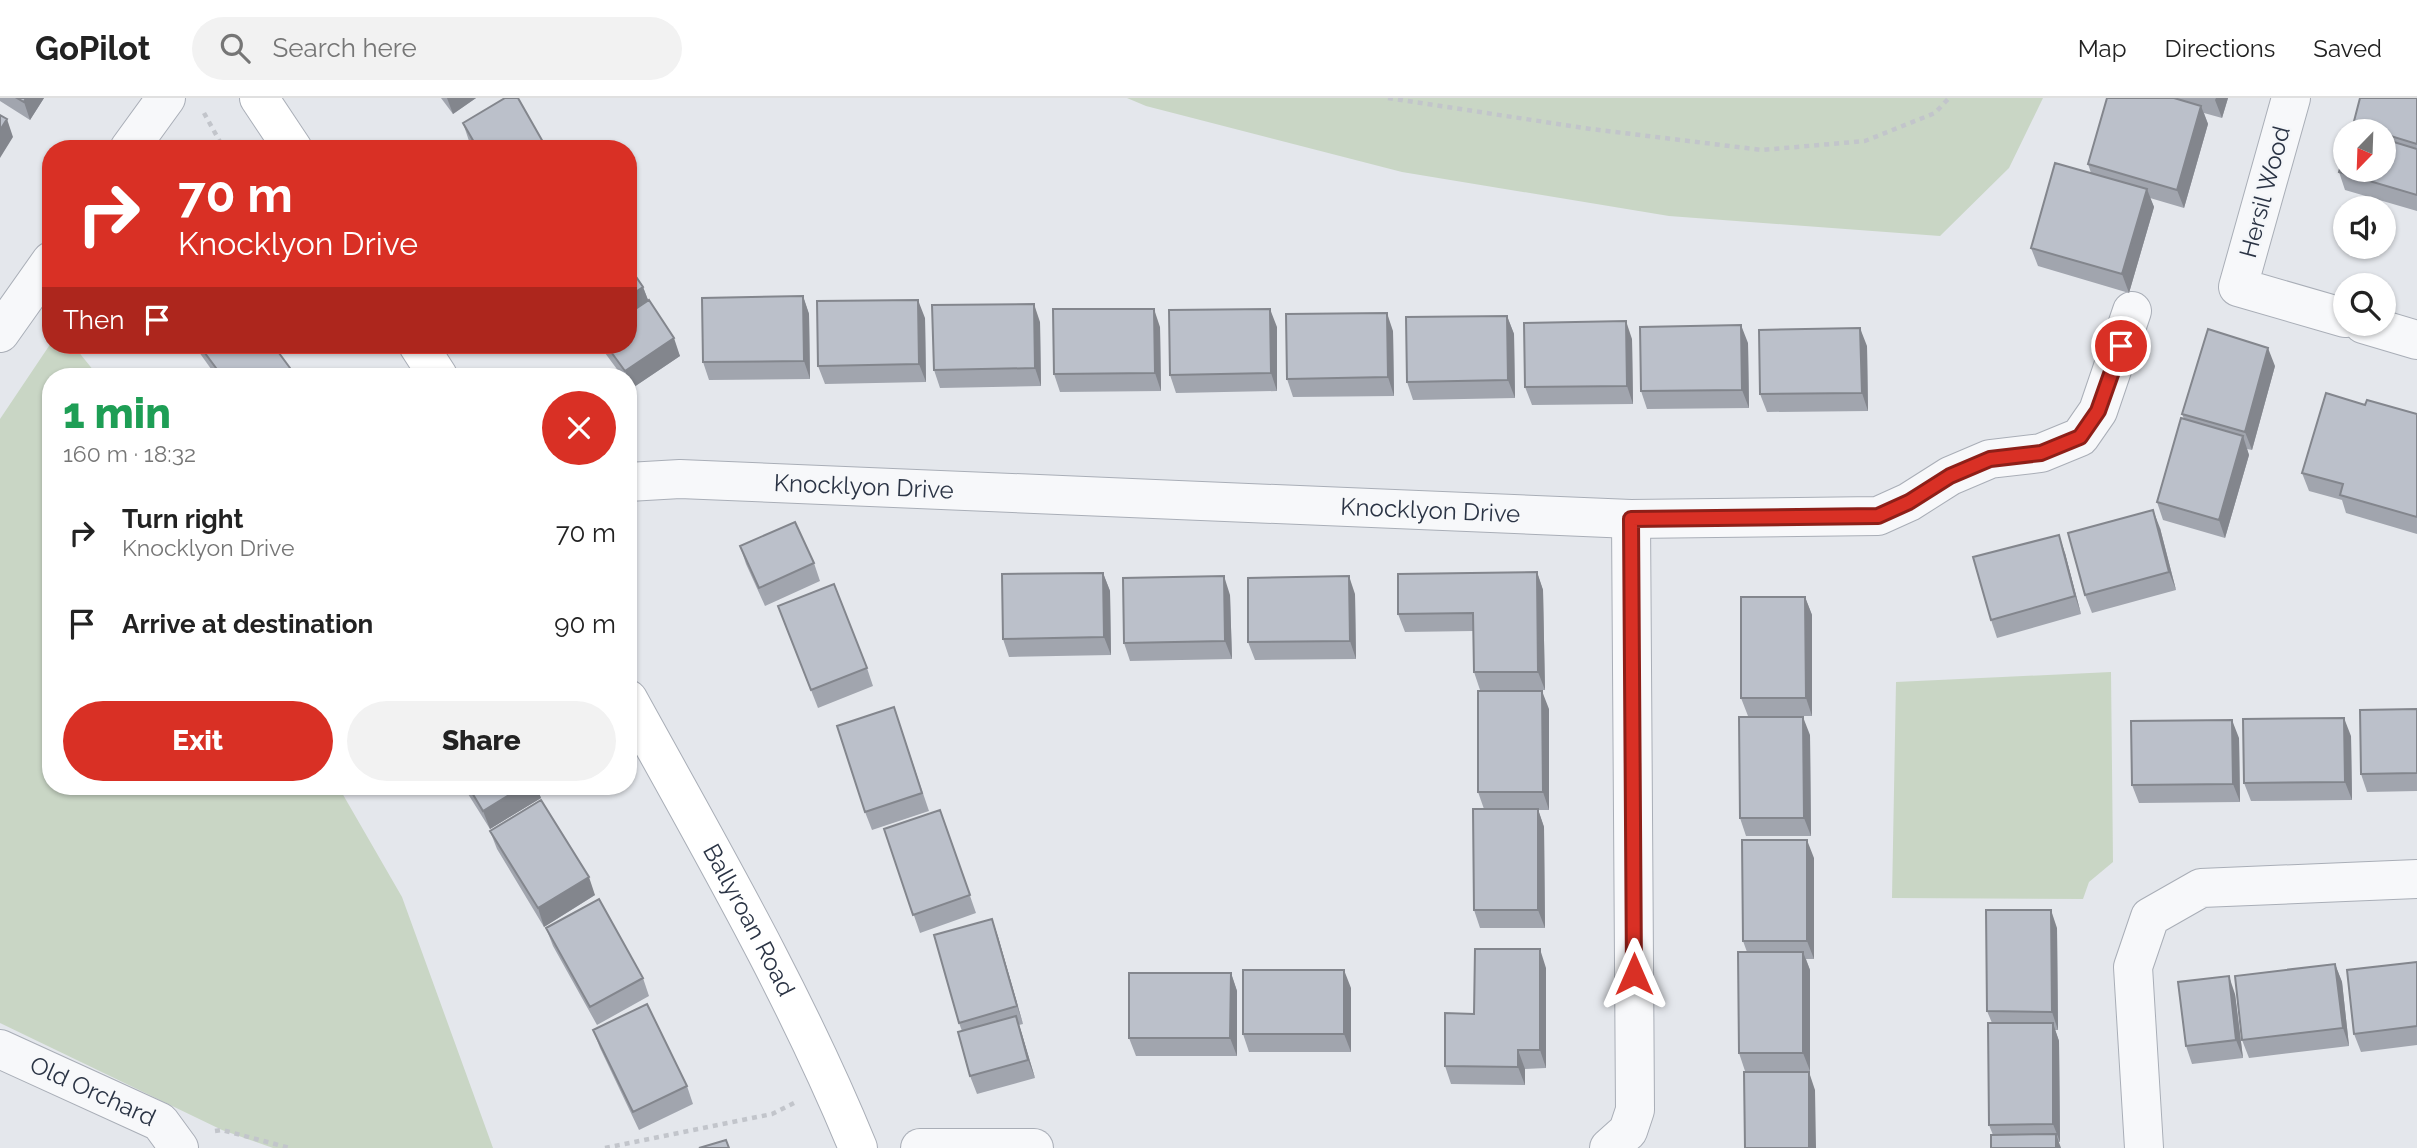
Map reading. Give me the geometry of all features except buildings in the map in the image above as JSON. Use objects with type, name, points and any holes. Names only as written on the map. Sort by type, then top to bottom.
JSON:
[{"type":"main road","points":[[259,98],[287,140]]},
{"type":"main road","name":"Ballyroan Road","points":[[637,715],[750,921],[833,1087],[858,1148]]},
{"type":"street","name":"Hersil Wood","points":[[2291,98],[2238,287],[2333,315]]},
{"type":"street","points":[[140,140],[184,103]]},
{"type":"street","points":[[0,333],[42,274]]},
{"type":"street","name":"Knocklyon Drive","points":[[637,481],[680,479],[1631,519],[1878,516],[1909,502],[1950,476],[1990,459],[2041,453],[2080,437],[2098,411],[2132,311]]},
{"type":"street","points":[[2396,334],[2417,340]]},
{"type":"street","points":[[1612,1147],[1628,1131],[1635,1110],[1631,519]]},
{"type":"street","points":[[2144,1148],[2133,967],[2150,918],[2201,888],[2417,879]]},
{"type":"street","name":"Old Orchard","points":[[0,1049],[160,1122],[189,1141]]},
{"type":"street","points":[[920,1148],[1034,1148]]},
{"type":"path","points":[[1388,98],[1591,129],[1762,150],[1865,141],[1934,113],[1949,98]]},
{"type":"path","points":[[184,103],[216,140]]},
{"type":"path","points":[[605,1148],[772,1114],[792,1104]]},
{"type":"path","points":[[189,1141],[222,1130],[290,1148]]},
{"type":"green space","points":[[1127,98],[2043,98],[2009,168],[1940,236],[1669,216],[1402,172],[1146,106]]},
{"type":"green space","points":[[44,354],[80,354],[92,368],[42,368],[42,795],[343,795],[402,897],[493,1148],[273,1148],[222,1130],[0,1023],[0,419]]},
{"type":"green space","points":[[2111,672],[2113,862],[2089,882],[2083,899],[1892,898],[1896,682]]},
{"type":"route","points":[[1634,974],[1631,519],[1878,516],[1909,502],[1950,476],[1990,459],[2041,453],[2080,437],[2098,411],[2121,346]]}]
